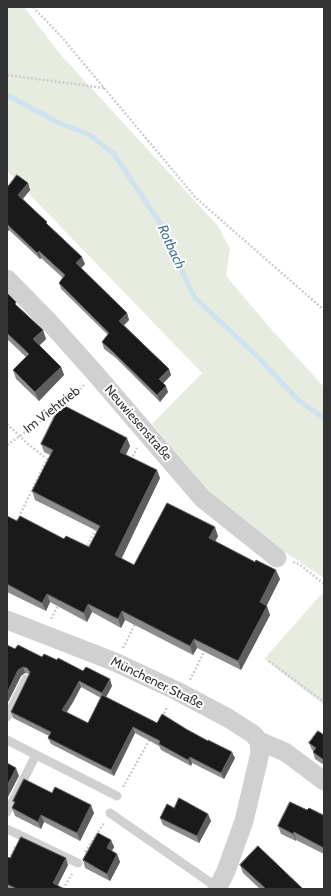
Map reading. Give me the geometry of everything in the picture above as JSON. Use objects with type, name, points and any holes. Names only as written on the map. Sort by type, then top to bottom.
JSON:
[{"type":"street","name":"Neuwiesenstraße","points":[[7,280],[51,324],[94,372],[202,498],[277,558]]},
{"type":"street","name":"Münchener Straße","points":[[7,620],[115,662],[183,694],[228,718],[253,734],[259,741],[285,752],[324,781]]},
{"type":"street","points":[[218,888],[226,871],[244,821],[260,753],[259,741]]},
{"type":"lane","points":[[7,717],[26,679]]},
{"type":"lane","points":[[7,740],[117,796]]},
{"type":"lane","points":[[7,812],[36,755]]},
{"type":"lane","points":[[110,813],[218,888]]},
{"type":"lane","points":[[7,829],[78,863]]},
{"type":"path","points":[[33,7],[59,34],[196,198],[324,310]]},
{"type":"path","points":[[7,75],[104,88]]},
{"type":"path","name":"Im Viehtrieb","points":[[7,445],[69,401],[83,387],[94,372]]},
{"type":"path","points":[[7,424],[28,444],[47,459],[14,528]]},
{"type":"path","points":[[128,466],[145,431]]},
{"type":"path","points":[[86,550],[96,529]]},
{"type":"path","points":[[277,558],[299,564],[324,584]]},
{"type":"path","points":[[44,634],[61,599]]},
{"type":"path","points":[[115,662],[136,620]]},
{"type":"path","points":[[183,694],[207,646]]},
{"type":"path","points":[[269,661],[324,702]]},
{"type":"path","points":[[7,863],[20,836]]},
{"type":"shaded area","points":[[7,7],[24,7],[61,55],[218,226],[230,249],[226,276],[271,329],[324,387],[324,578],[259,535],[208,491],[152,424],[202,373],[7,171]]},
{"type":"shaded area","points":[[324,591],[324,705],[264,659]]},
{"type":"building","points":[[17,175],[28,183],[18,195],[82,257],[76,263],[127,313],[119,321],[169,369],[159,379],[166,386],[157,395],[102,342],[109,333],[59,283],[65,275],[39,251],[37,253],[7,224],[7,188]]},
{"type":"building","points":[[7,293],[16,302],[15,304],[43,330],[33,339],[61,367],[35,392],[13,370],[29,354],[7,333]]},
{"type":"building","points":[[61,404],[127,438],[120,452],[157,470],[115,555],[134,565],[167,503],[215,527],[209,538],[255,562],[256,560],[276,570],[260,602],[267,606],[238,661],[194,639],[190,646],[122,611],[118,619],[88,604],[84,613],[47,594],[42,603],[7,584],[7,516],[17,521],[20,516],[64,539],[66,536],[89,547],[100,526],[32,491],[53,450],[41,444]]},
{"type":"building","points":[[7,645],[15,649],[18,645],[42,657],[44,654],[57,660],[58,658],[83,671],[86,667],[110,679],[102,693],[79,681],[62,710],[88,723],[102,695],[157,723],[162,714],[208,741],[232,752],[221,773],[190,757],[188,760],[159,744],[160,741],[133,727],[111,770],[48,738],[51,732],[11,712],[30,672],[27,668],[23,667],[18,670],[7,693]]},
{"type":"building","points":[[318,731],[324,735],[324,760],[313,752],[316,748],[309,743]]},
{"type":"building","points":[[7,763],[16,768],[7,786]]},
{"type":"building","points":[[24,779],[52,793],[55,787],[91,805],[77,833],[41,815],[38,822],[12,808],[15,802],[13,801]]},
{"type":"building","points":[[179,798],[208,814],[197,836],[160,818],[167,804],[174,808]]},
{"type":"building","points":[[290,802],[307,810],[309,808],[323,815],[324,812],[324,848],[294,832],[293,834],[278,826]]},
{"type":"building","points":[[98,833],[111,840],[107,848],[117,854],[107,874],[83,860]]},
{"type":"building","points":[[21,837],[66,858],[53,883],[64,889],[17,889],[7,884],[7,857],[10,858]]},
{"type":"building","points":[[258,846],[303,889],[265,889],[240,865]]},
{"type":"waterway","name":"Rotbach","points":[[7,95],[57,122],[90,135],[114,154],[162,226],[194,297],[257,356],[298,400],[324,418]]}]
